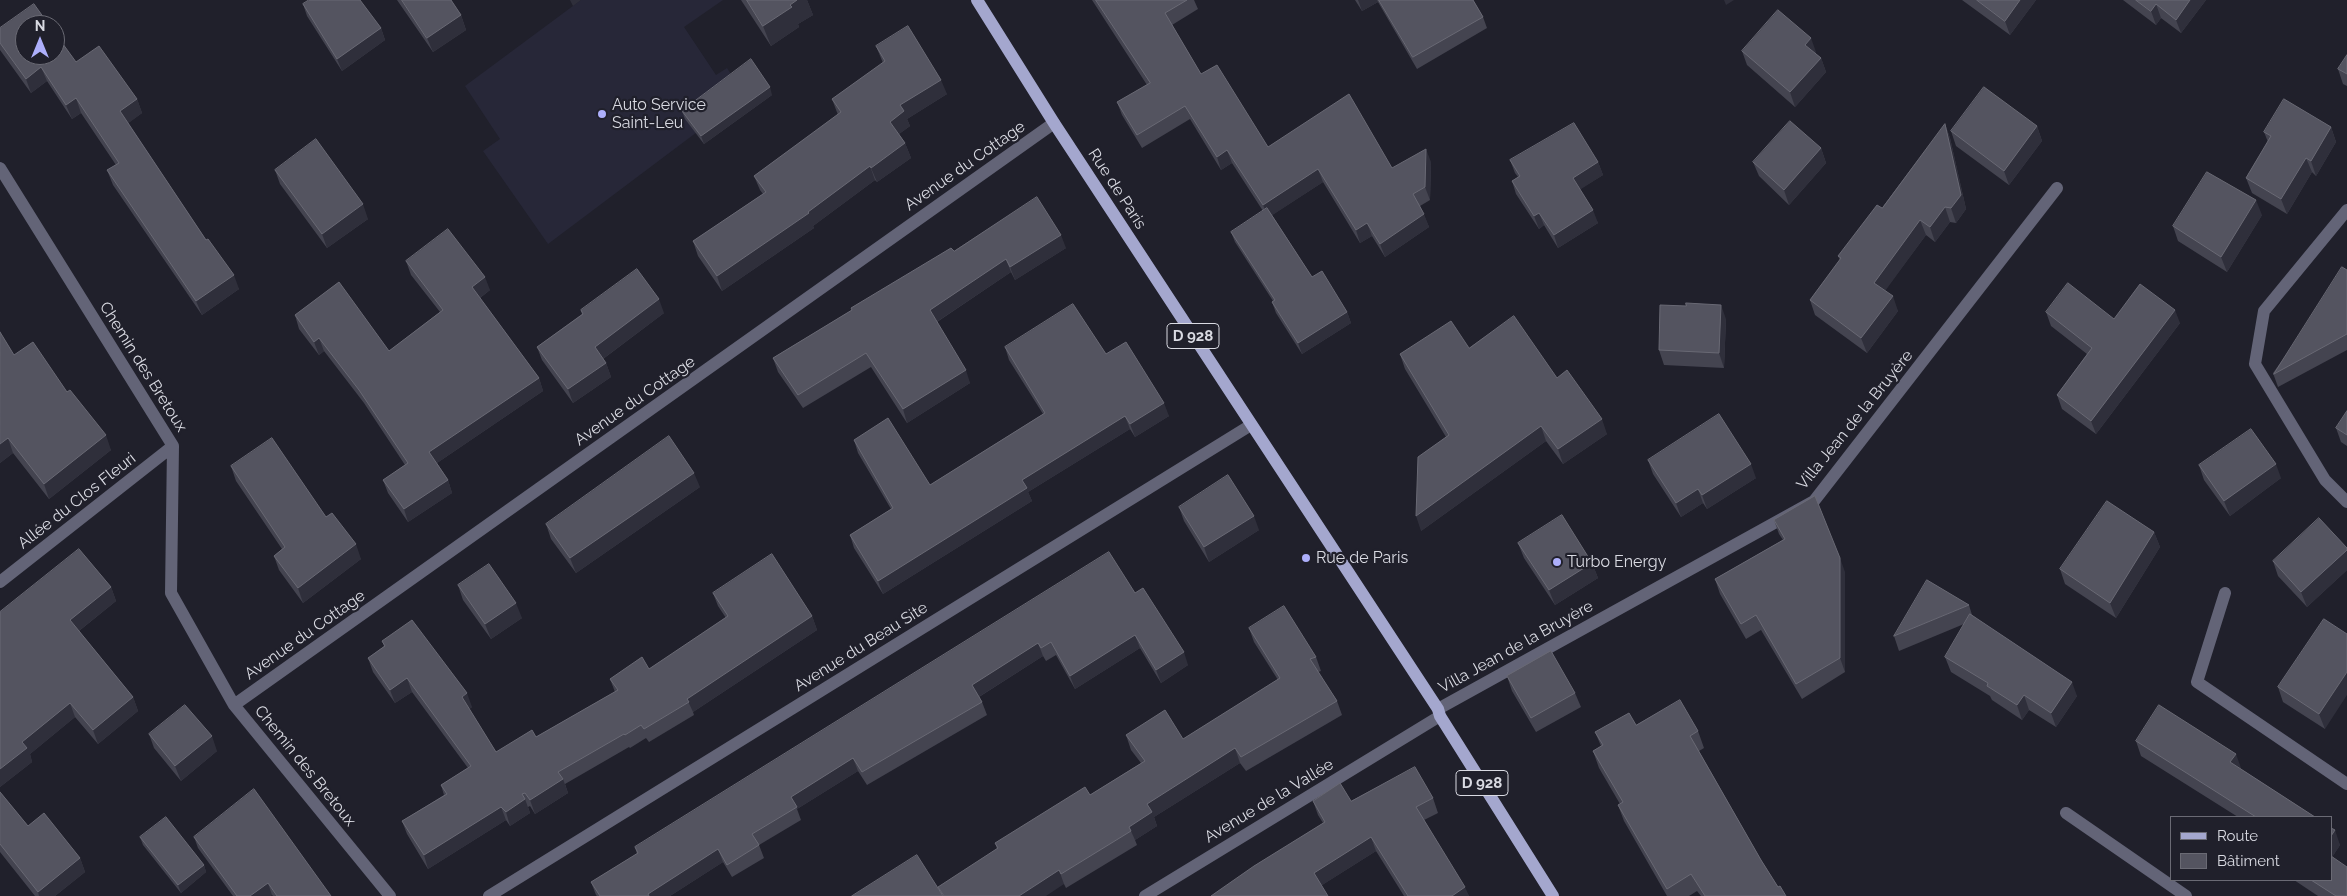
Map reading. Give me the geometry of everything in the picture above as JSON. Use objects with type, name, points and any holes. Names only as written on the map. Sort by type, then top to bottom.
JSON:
[{"type":"main road","name":"Rue de Paris","points":[[977,0],[1054,123],[1439,712]]},
{"type":"main road","name":"D 928","points":[[1439,712],[1553,896]]},
{"type":"street","name":"Avenue du Cottage","points":[[234,705],[1054,123]]},
{"type":"street","name":"Chemin des Bretoux","points":[[0,168],[173,446],[171,593],[234,705],[390,896]]},
{"type":"street","name":"Villa Jean de la Bruyère","points":[[1410,734],[1439,712],[1814,501],[2057,188]]},
{"type":"street","points":[[2347,210],[2264,311],[2254,364],[2325,480],[2347,502]]},
{"type":"street","name":"Avenue du Beau Site","points":[[489,896],[1251,425]]},
{"type":"street","name":"Allée du Clos Fleuri","points":[[0,582],[173,446]]},
{"type":"street","points":[[2224,593],[2197,682],[2347,784]]},
{"type":"street","name":"Avenue de la Vallée","points":[[1145,896],[1410,734]]},
{"type":"street","points":[[2066,813],[2186,896]]},
{"type":"shaded area","name":"Auto Service Saint-Leu","points":[[581,0],[723,0],[684,27],[716,75],[727,68],[745,96],[548,244],[483,151],[500,139],[465,86]]},
{"type":"building","points":[[309,0],[360,0],[381,28],[337,59],[303,4]]},
{"type":"building","points":[[402,0],[451,0],[461,15],[427,38]]},
{"type":"building","points":[[747,0],[797,0],[790,5],[792,7],[763,26]]},
{"type":"building","points":[[1096,0],[1187,0],[1165,13],[1201,74],[1217,65],[1268,147],[1349,94],[1392,168],[1426,149],[1425,187],[1413,194],[1424,214],[1380,244],[1367,223],[1356,230],[1318,169],[1263,205],[1227,150],[1217,157],[1185,106],[1137,135],[1117,102],[1150,83]]},
{"type":"building","points":[[1379,0],[1473,0],[1483,17],[1413,57]]},
{"type":"building","points":[[1977,0],[2020,0],[2005,21]]},
{"type":"building","points":[[2136,0],[2190,0],[2176,20],[2156,4],[2151,11]]},
{"type":"building","points":[[34,4],[42,15],[18,15]]},
{"type":"building","points":[[1778,10],[1811,38],[1805,45],[1821,58],[1790,92],[1742,51]]},
{"type":"building","points":[[15,17],[15,64],[0,43],[0,28]]},
{"type":"building","points":[[908,26],[941,80],[900,105],[904,111],[890,122],[905,143],[871,168],[870,166],[809,213],[717,276],[693,241],[766,192],[754,176],[841,112],[832,99],[885,61],[876,46]]},
{"type":"building","points":[[99,46],[137,99],[120,111],[206,240],[208,239],[234,275],[196,301],[107,170],[119,163],[76,98],[66,105],[41,67],[26,79],[16,65],[65,65],[65,47],[76,62]]},
{"type":"building","points":[[2347,55],[2347,74],[2338,69]]},
{"type":"building","points":[[751,59],[770,87],[701,136],[682,111]]},
{"type":"building","points":[[1984,87],[2037,126],[2004,171],[1951,131]]},
{"type":"building","points":[[2284,99],[2331,127],[2311,161],[2306,158],[2281,199],[2246,178],[2271,136],[2264,132]]},
{"type":"building","points":[[1790,121],[1821,148],[1784,190],[1753,162]]},
{"type":"building","points":[[1574,123],[1598,162],[1573,178],[1593,210],[1554,235],[1539,213],[1534,216],[1512,181],[1520,176],[1510,160]]},
{"type":"building","points":[[1945,124],[1961,195],[1951,208],[1945,207],[1930,227],[1920,220],[1874,283],[1893,296],[1861,338],[1810,300],[1841,258],[1838,256],[1877,205],[1882,208]]},
{"type":"building","points":[[316,139],[363,204],[322,234],[275,170]]},
{"type":"building","points":[[2207,172],[2256,200],[2221,257],[2173,226]]},
{"type":"building","points":[[1037,197],[1061,235],[1010,267],[1006,259],[930,310],[966,370],[903,409],[866,353],[798,395],[773,358],[852,310],[851,308],[951,248],[954,251]]},
{"type":"building","points":[[1267,208],[1312,277],[1322,271],[1347,312],[1298,343],[1272,302],[1275,300],[1231,232]]},
{"type":"building","points":[[448,229],[485,277],[472,287],[539,378],[429,452],[448,480],[404,509],[383,480],[408,463],[359,390],[319,338],[314,342],[295,315],[339,282],[389,351],[443,310],[406,261]]},
{"type":"building","points":[[2342,267],[2347,270],[2347,334],[2274,374]]},
{"type":"building","points":[[637,269],[659,299],[595,347],[606,363],[568,389],[537,347],[583,314],[581,310]]},
{"type":"building","points":[[2068,283],[2114,319],[2140,284],[2175,310],[2091,421],[2057,395],[2092,348],[2046,312]]},
{"type":"building","points":[[1686,303],[1721,305],[1719,353],[1659,350],[1660,305],[1686,306]]},
{"type":"building","points":[[1073,304],[1106,354],[1126,342],[1164,403],[1130,424],[1125,416],[1022,480],[1027,488],[878,581],[850,535],[893,508],[854,440],[888,418],[930,485],[1045,413],[1005,347]]},
{"type":"building","points":[[1514,316],[1557,378],[1567,370],[1602,419],[1558,449],[1541,426],[1416,516],[1418,457],[1449,435],[1400,354],[1451,321],[1469,348]]},
{"type":"building","points":[[0,332],[14,355],[33,342],[67,392],[70,390],[106,435],[44,484],[8,438],[0,444]]},
{"type":"building","points":[[2347,411],[2347,435],[2336,428]]},
{"type":"building","points":[[1719,414],[1751,464],[1702,495],[1698,489],[1676,503],[1648,460]]},
{"type":"building","points":[[2251,429],[2276,464],[2224,501],[2199,465]]},
{"type":"building","points":[[669,436],[694,473],[570,558],[546,524]]},
{"type":"building","points":[[272,438],[326,517],[332,513],[356,544],[298,588],[274,556],[285,547],[231,466]]},
{"type":"building","points":[[1228,475],[1254,516],[1204,547],[1179,507]]},
{"type":"building","points":[[1815,496],[1840,558],[1840,658],[1796,684],[1756,615],[1741,624],[1715,579],[1785,539],[1774,520]]},
{"type":"building","points":[[2107,501],[2154,532],[2110,603],[2060,569]]},
{"type":"building","name":"Turbo Energy","points":[[1562,515],[1592,563],[1549,590],[1518,543]]},
{"type":"building","points":[[2319,518],[2347,550],[2301,592],[2273,561]]},
{"type":"building","points":[[79,549],[111,587],[70,620],[133,697],[93,730],[70,703],[22,742],[27,748],[0,769],[0,612]]},
{"type":"building","points":[[1109,552],[1135,593],[1143,588],[1184,652],[1156,670],[1135,635],[1070,676],[1051,642],[1041,648],[1038,643],[972,685],[982,702],[862,772],[853,758],[791,797],[797,807],[752,834],[759,845],[727,865],[718,849],[648,894],[649,896],[600,896],[591,882],[638,853],[635,847]]},
{"type":"building","points":[[772,554],[812,616],[687,699],[689,702],[644,729],[641,725],[558,772],[563,779],[530,800],[525,793],[522,794],[525,799],[506,812],[501,807],[424,855],[402,821],[447,794],[441,785],[471,766],[407,678],[390,690],[368,658],[385,646],[382,641],[412,620],[467,693],[462,697],[496,752],[532,730],[536,737],[618,690],[610,679],[642,657],[649,669],[728,616],[713,593]]},
{"type":"building","points":[[489,564],[516,603],[485,624],[458,585]]},
{"type":"building","points":[[1927,580],[1969,605],[1894,636]]},
{"type":"building","points":[[1284,606],[1316,657],[1310,659],[1337,701],[1241,757],[1235,748],[1147,804],[1152,812],[1129,827],[1131,831],[1061,874],[1059,870],[1019,896],[944,896],[938,887],[998,848],[995,843],[1085,787],[1090,795],[1145,761],[1126,735],[1165,710],[1183,739],[1280,678],[1249,628]]},
{"type":"building","points":[[1970,614],[2072,682],[2051,713],[2024,695],[2017,705],[1987,686],[1988,683],[1945,657]]},
{"type":"building","points":[[2324,619],[2347,634],[2347,672],[2319,714],[2278,687]]},
{"type":"building","points":[[1551,651],[1575,693],[1531,718],[1507,676]]},
{"type":"building","points":[[1680,700],[1698,731],[1690,736],[1761,860],[1786,896],[1705,896],[1691,874],[1667,889],[1618,805],[1623,802],[1593,751],[1603,745],[1595,732],[1629,713],[1636,725]]},
{"type":"building","points":[[185,705],[212,736],[175,766],[149,734]]},
{"type":"building","points":[[2159,705],[2236,754],[2230,762],[2313,816],[2254,816],[2136,741]]},
{"type":"building","points":[[1415,767],[1433,798],[1416,807],[1465,887],[1452,896],[1408,896],[1371,837],[1314,873],[1328,896],[1211,896],[1254,866],[1325,822],[1313,801],[1340,783],[1351,801]]},
{"type":"building","points":[[254,789],[331,896],[277,896],[268,883],[250,896],[237,896],[194,837]]},
{"type":"building","points":[[0,792],[28,826],[44,813],[80,858],[38,892],[0,844]]},
{"type":"building","points":[[166,817],[204,865],[178,885],[140,837]]},
{"type":"building","points":[[917,855],[943,896],[852,896]]},
{"type":"building","points":[[2332,857],[2347,867],[2347,896],[2336,896],[2313,881],[2332,881]]},
{"type":"place","name":"Auto Service Saint-Leu","points":[[602,114]]},
{"type":"place","name":"Rue de Paris","points":[[1306,558]]},
{"type":"place","name":"Turbo Energy","points":[[1557,562]]}]
